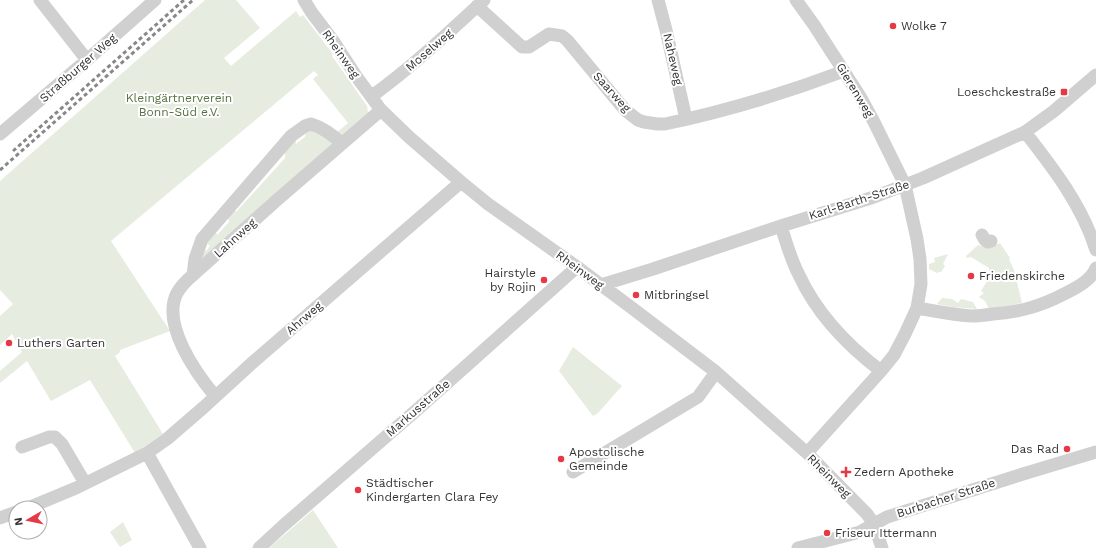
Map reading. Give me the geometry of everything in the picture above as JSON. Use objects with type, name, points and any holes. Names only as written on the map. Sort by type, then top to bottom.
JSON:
[{"type":"street","points":[[40,0],[87,60]]},
{"type":"street","name":"Straßburger Weg","points":[[0,134],[155,0]]},
{"type":"street","name":"Rheinweg","points":[[304,0],[381,110],[409,137],[488,204],[601,284],[716,372],[807,453],[867,514],[874,524]]},
{"type":"street","name":"Naheweg","points":[[658,0],[686,119]]},
{"type":"street","name":"Gierenweg","points":[[796,0],[861,98],[905,186],[917,239],[920,259],[921,284],[917,308],[894,354],[881,371],[807,453]]},
{"type":"street","name":"Moselweg","points":[[372,96],[423,56],[480,3]]},
{"type":"street","name":"Saarweg","points":[[480,3],[522,47],[529,47],[549,34],[562,36],[567,40],[625,110],[638,120],[657,124],[665,124],[686,119],[756,100],[844,71]]},
{"type":"street","name":"Karl-Barth-Straße","points":[[601,284],[653,269],[905,186],[1025,132],[1054,111],[1096,74]]},
{"type":"street","name":"Lahnweg","points":[[215,396],[206,385],[191,361],[182,344],[174,323],[173,308],[177,293],[183,285],[272,205],[381,110]]},
{"type":"street","points":[[194,275],[195,259],[202,239],[291,136],[305,126],[311,124],[329,133],[342,144]]},
{"type":"street","points":[[1025,132],[1064,184],[1079,210],[1096,248]]},
{"type":"street","name":"Ahrweg","points":[[46,500],[147,453],[166,439],[461,182]]},
{"type":"street","points":[[781,226],[799,276],[814,302],[834,328],[850,345],[881,371]]},
{"type":"street","name":"Markusstraße","points":[[259,548],[577,267]]},
{"type":"street","points":[[917,308],[972,316],[999,314],[1022,310],[1047,302],[1078,286],[1090,277],[1096,268]]},
{"type":"street","points":[[574,472],[698,397],[716,372]]},
{"type":"street","points":[[22,447],[49,437],[55,437],[62,444],[85,483]]},
{"type":"street","name":"Burbacher Straße","points":[[798,548],[860,532],[887,517],[1096,452]]},
{"type":"street","points":[[147,453],[200,548]]},
{"type":"street","points":[[874,524],[882,548]]},
{"type":"green space","name":"Kleingärtnerverein Bonn-Süd e.V.","points":[[205,0],[236,0],[260,28],[224,58],[231,66],[296,11],[300,17],[303,15],[333,54],[332,56],[367,106],[368,113],[343,135],[335,134],[348,123],[313,79],[318,75],[314,71],[111,241],[170,331],[120,350],[120,352],[115,356],[163,434],[135,453],[90,380],[51,401],[27,361],[0,383],[0,371],[22,352],[12,334],[0,345],[0,316],[13,304],[0,290],[0,181]]},
{"type":"green space","points":[[311,127],[330,141],[332,145],[198,262],[200,247],[206,251],[210,246],[204,241],[214,227],[217,235],[229,222],[227,213],[233,207],[236,212],[285,158],[285,146],[296,135],[296,144],[305,137],[306,129]]},
{"type":"green space","points":[[1000,243],[1010,258],[1009,259],[1014,270],[1022,303],[989,309],[985,301],[979,297],[984,293],[981,291],[990,276],[989,268],[971,257],[967,258],[966,256],[978,245],[990,248]]},
{"type":"green space","points":[[948,254],[943,264],[945,266],[941,272],[937,273],[929,269],[929,264],[935,262],[934,258]]},
{"type":"green space","points":[[942,298],[952,299],[958,303],[961,299],[973,302],[977,309],[937,304]]},
{"type":"green space","points":[[573,347],[622,386],[598,413],[593,416],[559,371]]},
{"type":"green space","points":[[313,510],[338,548],[269,548]]},
{"type":"green space","points":[[123,522],[132,540],[120,547],[110,532]]},
{"type":"railway","points":[[13,151],[184,0]]},
{"type":"railway","points":[[0,170],[193,0]]},
{"type":"place","name":"Wolke 7","points":[[893,26]]},
{"type":"place","name":"Loeschckestraße","points":[[1064,92]]},
{"type":"place","name":"Friedenskirche","points":[[971,276]]},
{"type":"place","name":"Hairstyle by Rojin","points":[[544,280]]},
{"type":"place","name":"Mitbringsel","points":[[636,295]]},
{"type":"place","name":"Luthers Garten","points":[[9,343]]},
{"type":"place","name":"Das Rad","points":[[1067,449]]},
{"type":"place","name":"Apostolische Gemeinde","points":[[561,459]]},
{"type":"place","name":"Zedern Apotheke","points":[[846,472]]},
{"type":"place","name":"Städtischer Kindergarten Clara Fey","points":[[358,490]]},
{"type":"place","name":"Friseur Ittermann","points":[[827,533]]}]
